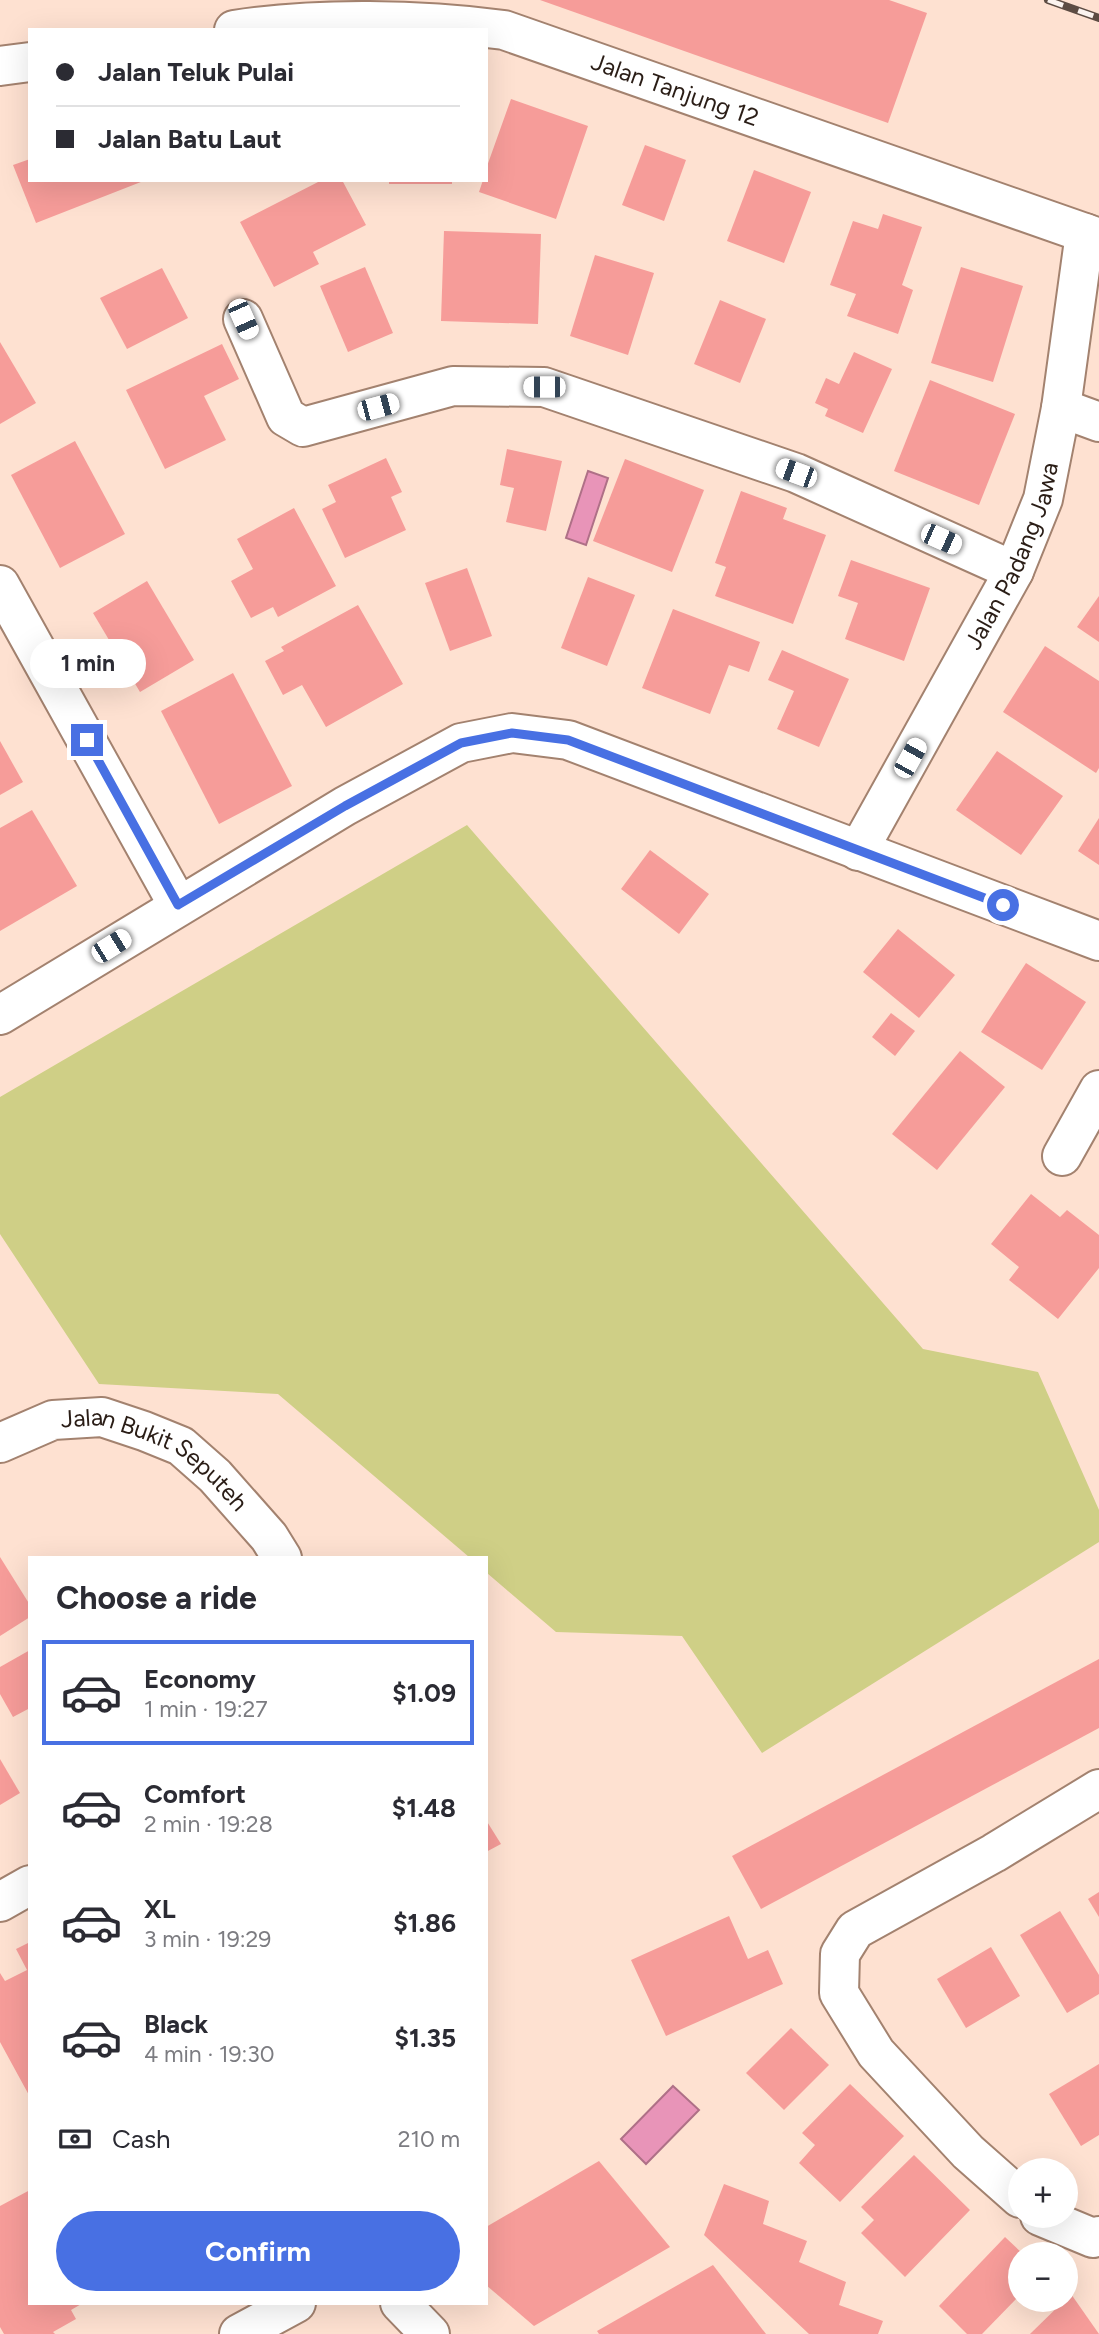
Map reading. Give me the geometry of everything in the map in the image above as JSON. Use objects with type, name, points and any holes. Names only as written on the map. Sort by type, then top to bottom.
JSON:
[{"type":"street","name":"Jalan Tanjung 12","points":[[249,19],[308,23],[459,24],[504,30],[546,42],[1092,235]]},
{"type":"street","points":[[0,66],[28,62]]},
{"type":"street","name":"Jalan Padang Jawa","points":[[859,851],[1014,571],[1042,499],[1092,235]]},
{"type":"street","points":[[243,319],[286,417],[303,427],[453,386],[544,387],[796,473],[1014,571]]},
{"type":"street","points":[[1061,408],[1099,422]]},
{"type":"street","points":[[0,585],[11,628],[178,905]]},
{"type":"street","points":[[0,1015],[345,806],[461,743],[512,733],[568,740],[1099,941]]},
{"type":"street","points":[[1062,1156],[1099,1090]]},
{"type":"street","name":"Jalan Bukit Seputeh","points":[[0,1443],[53,1420],[102,1417],[144,1431],[181,1446],[215,1476],[269,1537],[281,1556]]},
{"type":"street","points":[[1008,2187],[968,2152],[876,2053],[839,1993],[840,1954],[855,1930],[995,1853],[1099,1789]]},
{"type":"street","points":[[0,1902],[28,1886]]},
{"type":"street","points":[[1069,2228],[1093,2238],[1099,2236]]},
{"type":"street","points":[[239,2334],[292,2305]]},
{"type":"street","points":[[402,2305],[430,2334]]},
{"type":"shaded area","points":[[588,471],[608,478],[586,545],[566,538]]},
{"type":"shaded area","points":[[467,825],[923,1349],[1038,1372],[1099,1510],[1099,1542],[762,1753],[682,1636],[556,1632],[488,1574],[488,1556],[468,1556],[278,1394],[99,1384],[0,1234],[0,1097]]},
{"type":"shaded area","points":[[673,2086],[699,2110],[646,2164],[621,2139]]},
{"type":"building","points":[[540,0],[889,0],[927,13],[888,123]]},
{"type":"building","points":[[511,99],[588,126],[556,219],[479,192],[482,182],[488,182],[488,163]]},
{"type":"building","points":[[645,145],[686,160],[664,221],[622,205]]},
{"type":"building","points":[[28,160],[28,182],[141,182],[36,223],[13,165]]},
{"type":"building","points":[[754,170],[811,192],[784,263],[727,241]]},
{"type":"building","points":[[318,182],[343,182],[366,225],[313,252],[319,264],[274,287],[240,222]]},
{"type":"building","points":[[389,182],[452,182],[452,184]]},
{"type":"building","points":[[883,214],[922,227],[902,285],[913,290],[898,334],[847,316],[856,294],[830,285],[853,221],[878,229]]},
{"type":"building","points":[[444,231],[541,234],[538,324],[441,321]]},
{"type":"building","points":[[595,255],[654,273],[628,355],[570,336]]},
{"type":"building","points":[[365,267],[393,333],[348,352],[320,286]]},
{"type":"building","points":[[961,267],[1023,286],[993,382],[931,363]]},
{"type":"building","points":[[162,268],[188,318],[127,349],[100,298]]},
{"type":"building","points":[[720,300],[766,319],[740,383],[694,364]]},
{"type":"building","points":[[0,342],[36,403],[0,424]]},
{"type":"building","points":[[222,344],[239,379],[204,396],[226,440],[165,469],[126,390]]},
{"type":"building","points":[[854,352],[892,369],[863,433],[825,416],[828,409],[815,403],[826,378],[839,384]]},
{"type":"building","points":[[930,380],[1015,414],[979,505],[894,471]]},
{"type":"building","points":[[75,441],[125,534],[60,568],[11,475]]},
{"type":"building","points":[[507,449],[562,461],[546,531],[506,522],[514,488],[500,485]]},
{"type":"building","points":[[386,458],[402,492],[391,497],[406,530],[345,558],[322,509],[336,502],[328,485]]},
{"type":"building","points":[[625,459],[704,490],[672,572],[593,541]]},
{"type":"building","points":[[741,491],[787,508],[783,519],[826,535],[793,624],[715,596],[726,567],[715,563]]},
{"type":"building","points":[[294,508],[336,586],[278,617],[273,607],[251,618],[231,581],[253,569],[237,539]]},
{"type":"building","points":[[851,560],[930,588],[904,661],[845,639],[858,603],[838,596]]},
{"type":"building","points":[[467,568],[492,636],[450,651],[425,583]]},
{"type":"building","points":[[588,577],[635,595],[607,666],[561,648]]},
{"type":"building","points":[[147,581],[194,660],[140,692],[93,613]]},
{"type":"building","points":[[1099,596],[1099,642],[1077,627]]},
{"type":"building","points":[[358,605],[403,684],[326,727],[302,685],[283,695],[265,661],[284,651],[281,647]]},
{"type":"building","points":[[673,609],[760,642],[749,672],[729,665],[710,714],[642,688]]},
{"type":"building","points":[[1045,646],[1099,681],[1099,768],[1096,773],[1003,712]]},
{"type":"building","points":[[782,650],[849,679],[819,747],[777,729],[794,691],[768,680]]},
{"type":"building","points":[[233,673],[292,786],[219,824],[161,711]]},
{"type":"building","points":[[0,741],[23,782],[0,795]]},
{"type":"building","points":[[997,751],[1063,796],[1021,855],[956,810]]},
{"type":"building","points":[[32,810],[77,886],[0,931],[0,828]]},
{"type":"building","points":[[1099,818],[1099,865],[1078,851]]},
{"type":"building","points":[[650,850],[709,894],[679,934],[621,889]]},
{"type":"building","points":[[898,929],[955,975],[919,1018],[863,972]]},
{"type":"building","points":[[1026,963],[1086,1002],[1042,1070],[981,1032]]},
{"type":"building","points":[[891,1013],[915,1031],[895,1056],[872,1037]]},
{"type":"building","points":[[960,1051],[1005,1087],[937,1170],[892,1134]]},
{"type":"building","points":[[1031,1194],[1060,1217],[1067,1210],[1099,1235],[1099,1268],[1058,1319],[1009,1280],[1019,1267],[991,1244]]},
{"type":"building","points":[[0,1557],[28,1602],[28,1618],[0,1636]]},
{"type":"building","points":[[28,1651],[28,1709],[13,1717],[0,1694],[0,1667]]},
{"type":"building","points":[[1099,1659],[1099,1728],[761,1909],[732,1856]]},
{"type":"building","points":[[0,1759],[20,1793],[0,1805]]},
{"type":"building","points":[[488,1823],[501,1844],[488,1851]]},
{"type":"building","points":[[1099,1892],[1099,1917],[1088,1899]]},
{"type":"building","points":[[1060,1911],[1099,1975],[1099,1994],[1067,2013],[1020,1935]]},
{"type":"building","points":[[729,1916],[748,1959],[768,1950],[783,1984],[666,2036],[631,1960]]},
{"type":"building","points":[[28,1943],[28,2093],[0,2042],[0,1973],[5,1981],[27,1970],[16,1949]]},
{"type":"building","points":[[991,1947],[1020,1996],[966,2028],[937,1979]]},
{"type":"building","points":[[791,2028],[829,2065],[784,2110],[746,2073]]},
{"type":"building","points":[[1099,2064],[1099,2135],[1081,2146],[1049,2094]]},
{"type":"building","points":[[850,2084],[904,2136],[840,2202],[799,2163],[815,2145],[802,2133]]},
{"type":"building","points":[[914,2155],[970,2210],[905,2277],[861,2233],[874,2220],[861,2207]]},
{"type":"building","points":[[599,2161],[670,2247],[534,2326],[488,2287],[488,2226]]},
{"type":"building","points":[[724,2184],[769,2201],[763,2224],[807,2241],[799,2262],[846,2282],[839,2305],[883,2321],[878,2334],[809,2334],[704,2235]]},
{"type":"building","points":[[28,2191],[28,2305],[80,2305],[71,2310],[76,2319],[53,2332],[55,2334],[4,2334],[0,2327],[0,2206]]},
{"type":"building","points":[[1005,2237],[1010,2242],[1008,2242],[1008,2307],[982,2334],[967,2334],[939,2306]]},
{"type":"building","points":[[713,2265],[766,2334],[599,2334],[597,2331]]},
{"type":"building","points":[[1078,2304],[1099,2334],[1030,2334],[1053,2312],[1078,2312]]},
{"type":"railway","points":[[1048,0],[1099,18]]},
{"type":"route","points":[[87,740],[178,905],[345,806],[461,743],[512,733],[568,740],[1003,905]]}]
